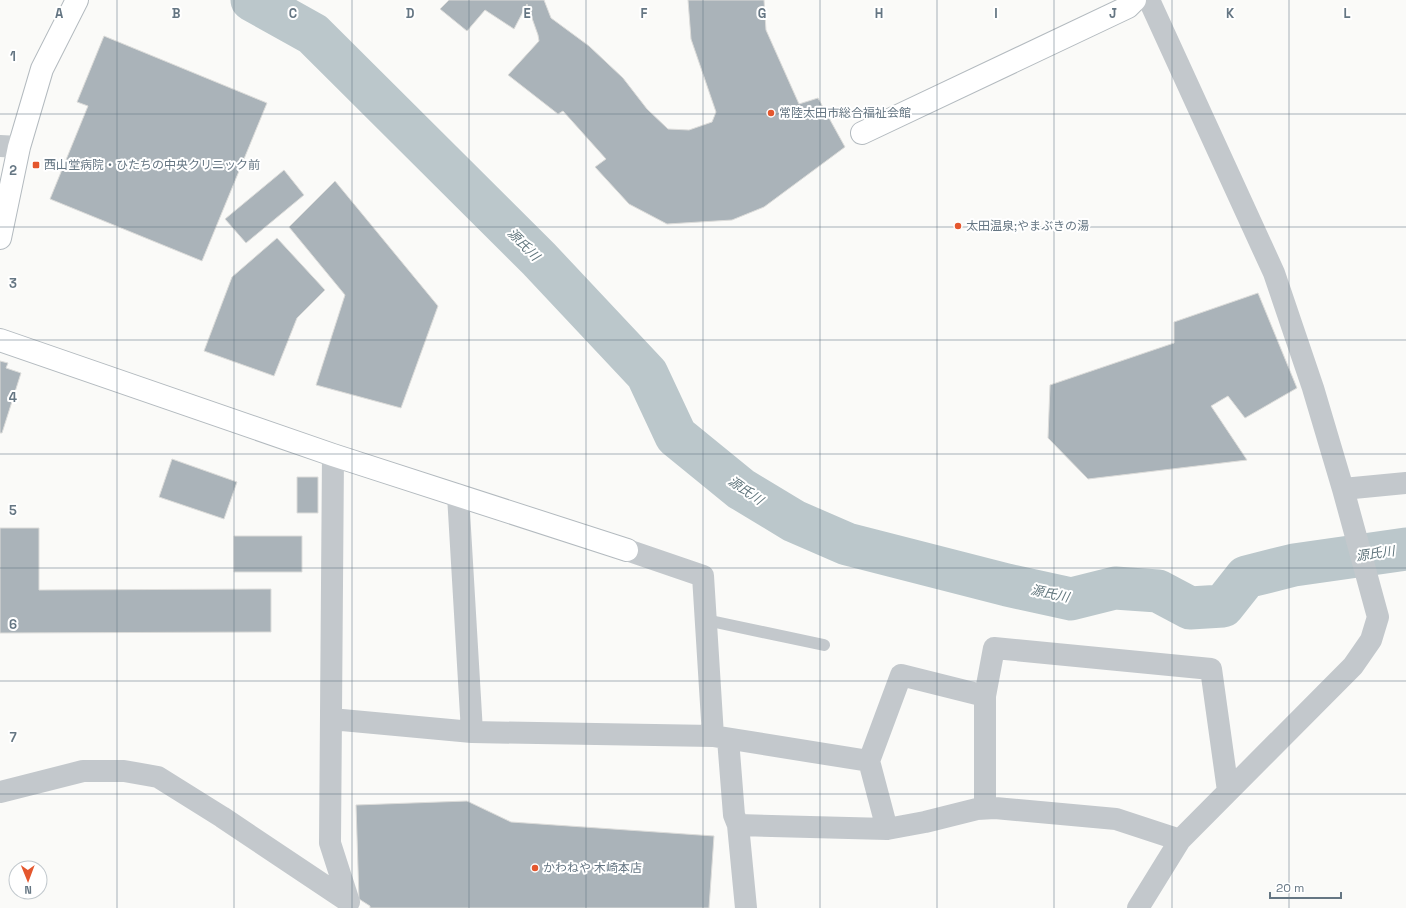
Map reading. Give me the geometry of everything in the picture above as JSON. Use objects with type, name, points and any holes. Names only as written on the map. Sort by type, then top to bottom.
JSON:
[{"type":"street","points":[[0,238],[9,147],[42,69],[77,0]]},
{"type":"street","points":[[862,133],[1128,7],[1135,0]]},
{"type":"street","points":[[1140,907],[1180,840],[1352,666],[1371,640],[1378,617],[1350,511],[1313,388],[1274,273],[1149,0]]},
{"type":"street","points":[[0,340],[333,455],[627,550],[702,576],[721,737],[734,815],[738,825],[746,908]]},
{"type":"street","points":[[0,792],[83,771],[124,770],[158,777],[222,817],[349,902],[330,843],[333,455]]},
{"type":"street","points":[[1343,489],[1406,483]]},
{"type":"street","points":[[458,495],[472,732]]},
{"type":"street","points":[[985,808],[985,696],[994,648],[1211,669],[1228,791]]},
{"type":"street","points":[[887,829],[869,761],[900,675],[985,696]]},
{"type":"street","points":[[331,719],[472,732],[721,737],[869,761]]},
{"type":"street","points":[[738,825],[887,829],[925,822],[977,809],[995,808],[1116,819],[1180,840]]},
{"type":"lane","points":[[706,620],[824,645]]},
{"type":"building","name":"常陸太田市総合福祉会館","points":[[449,0],[544,0],[551,18],[589,46],[623,78],[647,109],[668,129],[689,130],[712,122],[716,112],[691,39],[688,0],[764,0],[766,30],[799,104],[818,98],[845,147],[764,207],[732,220],[667,224],[629,204],[595,167],[606,159],[563,111],[558,114],[508,75],[539,41],[527,4],[514,29],[485,10],[467,31],[440,9]]},
{"type":"building","points":[[104,36],[267,103],[202,261],[50,199],[88,106],[77,102]]},
{"type":"building","points":[[284,170],[304,195],[246,243],[225,219]]},
{"type":"building","points":[[335,181],[438,306],[401,408],[316,385],[345,295],[289,227]]},
{"type":"building","points":[[277,238],[325,290],[297,318],[274,376],[204,351],[232,277]]},
{"type":"building","points":[[1258,293],[1297,388],[1245,418],[1228,396],[1211,406],[1247,460],[1088,479],[1048,438],[1050,385],[1174,343],[1174,322]]},
{"type":"building","points":[[0,361],[8,363],[6,368],[21,373],[2,433],[0,433]]},
{"type":"building","points":[[172,459],[237,482],[224,519],[159,497]]},
{"type":"building","points":[[297,477],[318,477],[318,513],[297,513]]},
{"type":"building","points":[[0,528],[39,528],[39,590],[271,589],[271,632],[0,633]]},
{"type":"building","points":[[234,536],[302,536],[302,572],[234,572]]},
{"type":"building","name":"かわねや 木崎本店","points":[[467,801],[511,822],[714,836],[709,908],[370,908],[370,906],[359,899],[356,805]]},
{"type":"waterway","name":"源氏川","points":[[252,0],[313,34],[539,259],[647,374],[676,436],[741,489],[794,521],[847,544],[1007,585],[1071,599],[1115,588],[1158,591],[1190,608],[1223,606],[1246,577],[1294,565],[1406,549]]},
{"type":"place","name":"常陸太田市総合福祉会館","points":[[771,113]]},
{"type":"place","name":"西山堂病院・ひたちの中央クリニック前","points":[[36,165]]},
{"type":"place","name":"太田温泉;やまぶきの湯","points":[[958,226]]},
{"type":"place","name":"かわねや 木崎本店","points":[[535,868]]}]
